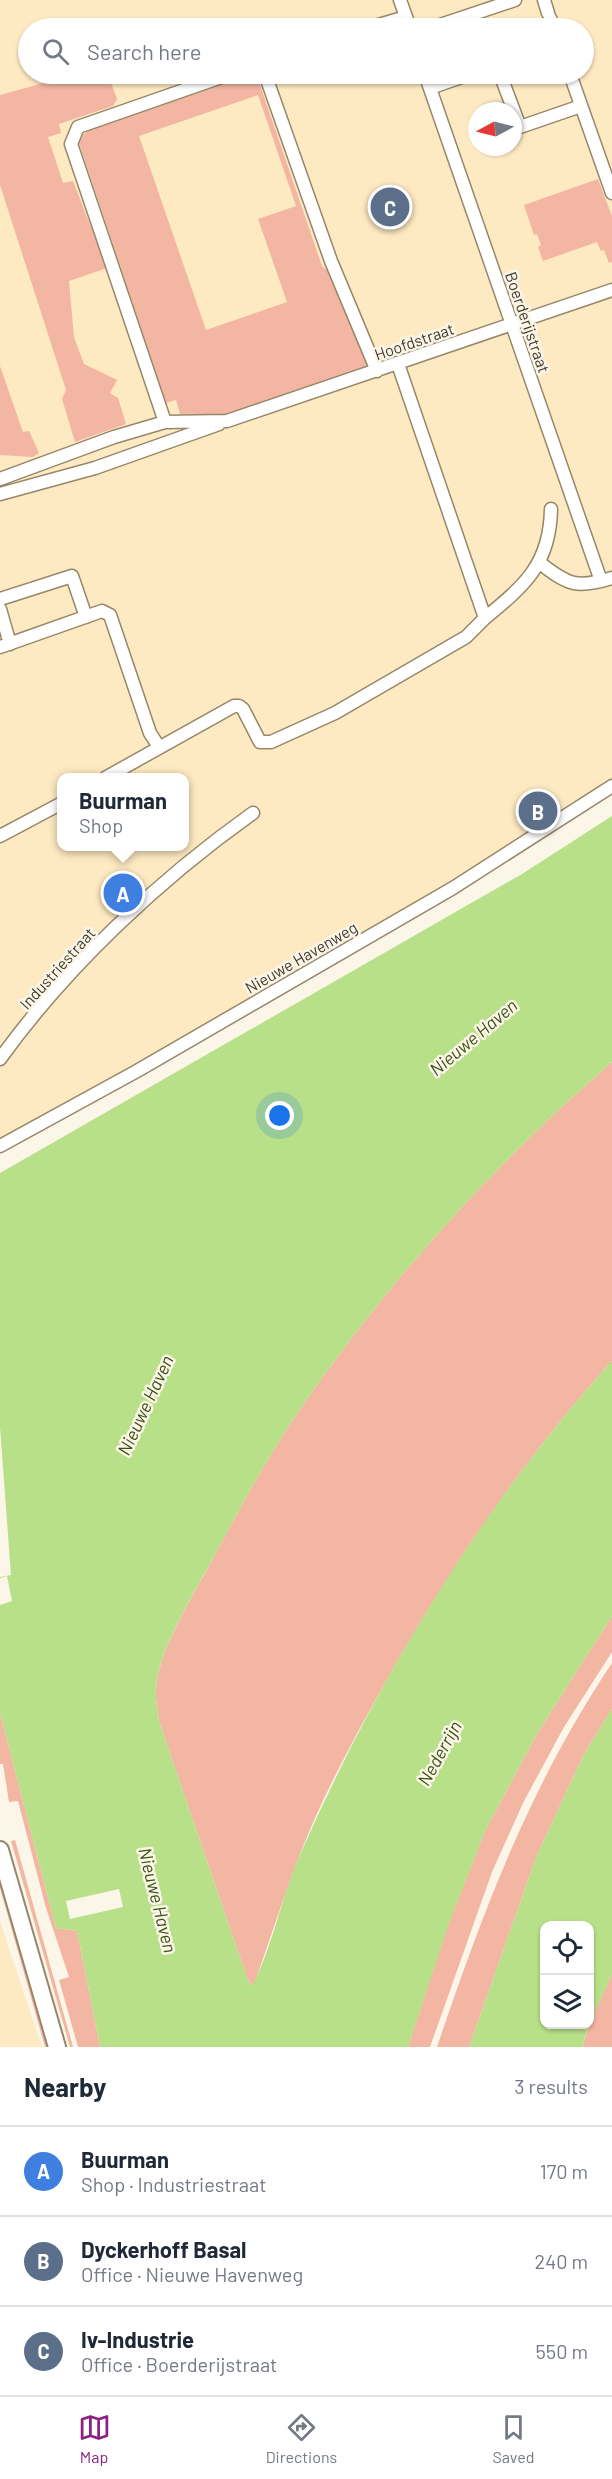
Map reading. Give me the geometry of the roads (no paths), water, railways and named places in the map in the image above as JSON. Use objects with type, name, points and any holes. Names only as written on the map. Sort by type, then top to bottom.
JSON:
[{"type":"main road","points":[[0,1850],[57,2047]]},
{"type":"street","points":[[400,0],[406,18]]},
{"type":"street","points":[[461,18],[515,0]]},
{"type":"street","points":[[544,0],[550,18]]},
{"type":"street","points":[[165,422],[71,144],[78,127],[201,84]]},
{"type":"street","points":[[269,84],[331,261],[377,371]]},
{"type":"street","name":"Boerderijstraat","points":[[429,84],[511,324],[606,580]]},
{"type":"street","points":[[430,88],[441,84]]},
{"type":"street","points":[[505,84],[520,127],[581,106]]},
{"type":"street","points":[[573,84],[612,193]]},
{"type":"street","name":"Hoofdstraat","points":[[0,494],[65,474],[109,464],[227,421],[612,290]]},
{"type":"street","points":[[398,364],[485,618]]},
{"type":"street","name":"Hoofdstraat","points":[[0,479],[90,446],[165,422],[227,421]]},
{"type":"street","points":[[59,458],[65,474]]},
{"type":"street","points":[[112,773],[239,705],[257,738],[265,744],[271,742],[335,713],[466,637],[522,588],[540,563],[551,528],[551,508]]},
{"type":"street","points":[[540,563],[565,582],[576,585],[606,580]]},
{"type":"street","points":[[0,599],[72,576],[86,617]]},
{"type":"street","points":[[0,609],[5,646],[102,611],[110,615],[150,733],[159,747]]},
{"type":"street","name":"Nieuwe Havenweg","points":[[0,1146],[137,1071],[453,888],[612,786]]},
{"type":"street","points":[[0,836],[57,806]]},
{"type":"street","name":"Industriestraat","points":[[0,1059],[69,977],[138,907],[253,813]]},
{"type":"water","points":[[612,816],[612,1062],[526,1141],[445,1225],[407,1269],[335,1361],[289,1425],[256,1479],[189,1601],[171,1638],[158,1673],[156,1701],[159,1721],[247,1978],[252,1986],[260,1970],[302,1850],[365,1719],[401,1655],[438,1593],[520,1473],[612,1361],[612,1616],[537,1734],[485,1831],[448,1926],[408,2047],[100,2047],[77,1931],[56,1928],[0,1713],[0,1577],[11,1575],[0,1427],[0,1173],[522,874]]},
{"type":"water","points":[[612,1709],[612,1974],[594,2014],[594,1921],[540,1921],[540,2029],[588,2029],[582,2047],[469,2047],[537,1855],[584,1754]]},
{"type":"place","name":"Iv-Industrie","points":[[390,207]]},
{"type":"place","name":"Dyckerhoff Basal","points":[[538,811]]},
{"type":"place","name":"Buurman","points":[[123,893]]},
{"type":"water label","name":"Nieuwe Haven","points":[[473,1037]]},
{"type":"water label","name":"Nieuwe Haven","points":[[145,1405]]},
{"type":"water label","name":"Nederrijn","points":[[439,1753]]},
{"type":"water label","name":"Nieuwe Haven","points":[[158,1900]]}]
